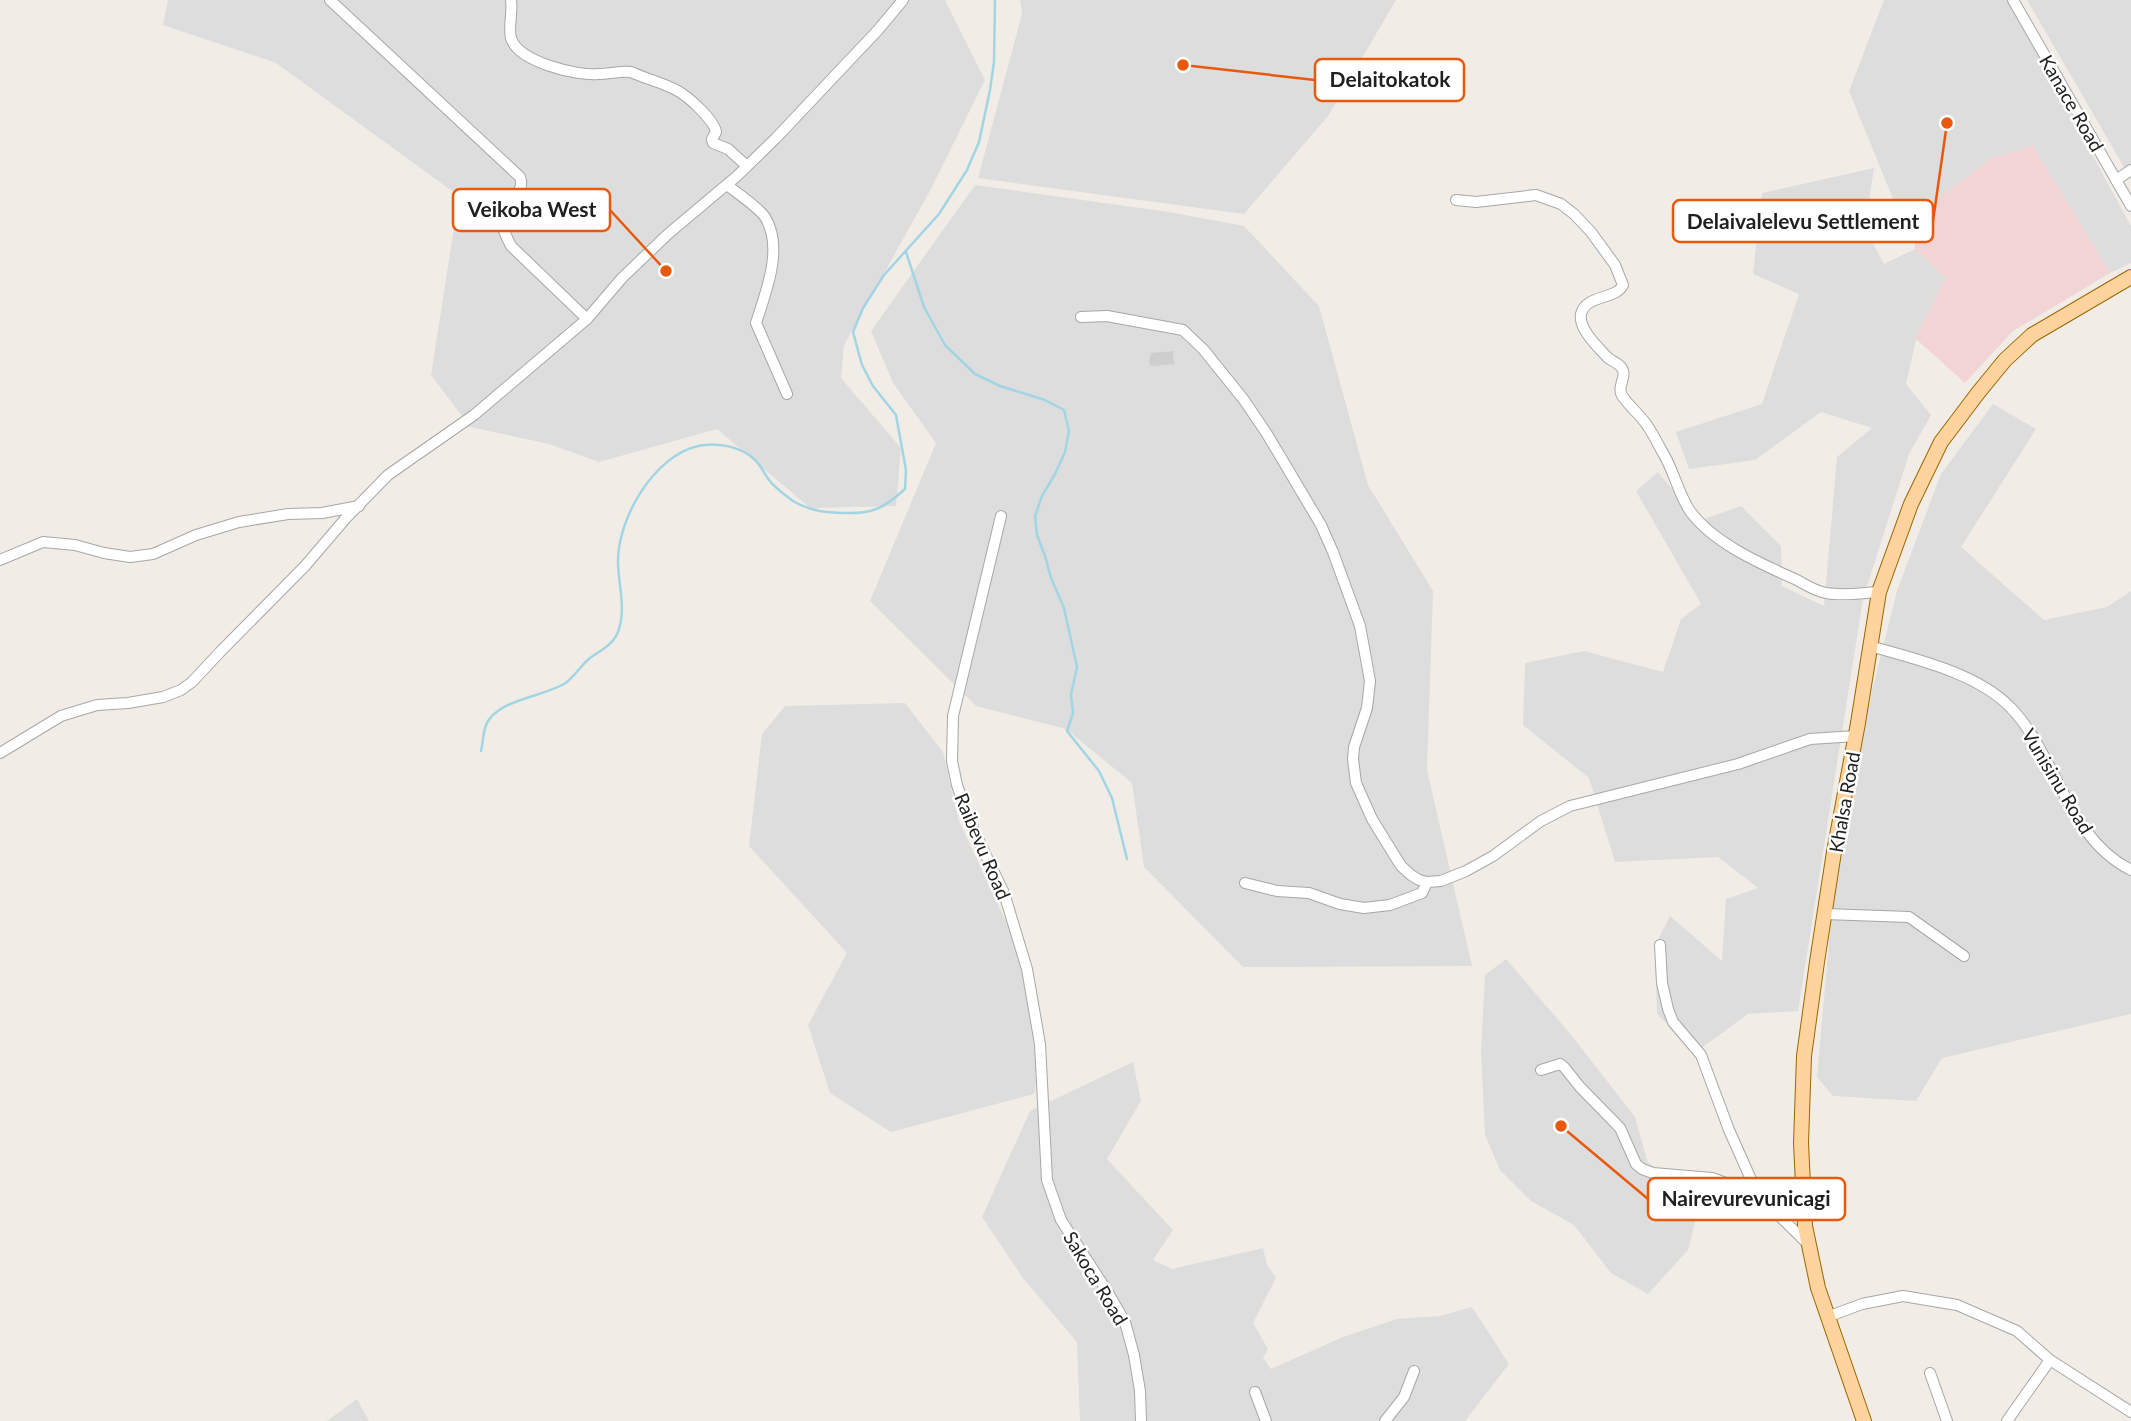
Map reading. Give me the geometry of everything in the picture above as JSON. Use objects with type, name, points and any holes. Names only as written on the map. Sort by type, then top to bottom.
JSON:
[{"type":"main road","name":"Khalsa Road","points":[[1864,1421],[1818,1288],[1805,1226],[1801,1143],[1804,1056],[1879,592],[1911,504],[1941,442],[1978,393],[2005,360],[2032,335],[2131,277]]},
{"type":"street","points":[[331,0],[520,177],[520,189],[503,211],[506,237],[511,246],[587,319]]},
{"type":"street","points":[[511,0],[511,36],[513,42],[526,54],[540,63],[567,71],[597,75],[631,72],[680,92],[715,128],[713,143],[728,149],[747,166]]},
{"type":"street","points":[[0,753],[61,716],[97,705],[148,700],[181,690],[197,677],[292,580],[388,475],[474,415],[587,319],[622,278],[668,234],[747,166],[826,86],[903,0]]},
{"type":"street","name":"Kanace Road","points":[[2013,0],[2131,206]]},
{"type":"street","points":[[2116,180],[2131,170]]},
{"type":"street","points":[[727,185],[764,216],[774,241],[769,284],[756,323],[786,394]]},
{"type":"street","points":[[1456,200],[1476,202],[1535,195],[1561,204],[1591,232],[1615,264],[1622,278],[1623,288],[1597,298],[1584,307],[1581,315],[1583,326],[1611,360],[1623,370],[1620,393],[1653,436],[1665,456],[1682,498],[1698,521],[1759,563],[1814,590],[1827,594],[1879,592]]},
{"type":"street","points":[[1082,317],[1107,316],[1182,330],[1203,349],[1268,434],[1321,525],[1343,576],[1360,626],[1370,681],[1367,708],[1354,747],[1356,783],[1372,819],[1401,866],[1411,875],[1427,882],[1441,881],[1472,868],[1541,821],[1570,806],[1738,764],[1810,740],[1856,736]]},
{"type":"street","points":[[0,560],[44,542],[75,545],[130,557],[153,554],[196,535],[240,522],[359,506]]},
{"type":"street","name":"Raibevu Road","points":[[1001,516],[953,716],[952,761],[969,820],[1004,893],[1027,970],[1040,1044],[1047,1180]]},
{"type":"street","name":"Vunisinu Road","points":[[1870,646],[1927,662],[1978,682],[2010,706],[2033,735],[2083,828],[2100,847],[2131,870]]},
{"type":"street","points":[[1245,883],[1277,891],[1309,893],[1340,904],[1364,908],[1390,905],[1414,897],[1422,893],[1427,882]]},
{"type":"street","points":[[1825,914],[1909,917],[1964,956]]},
{"type":"street","points":[[1660,945],[1662,983],[1673,1023],[1701,1055],[1729,1130],[1758,1195],[1809,1245]]},
{"type":"street","points":[[1541,1070],[1548,1070],[1560,1064],[1564,1067],[1620,1128],[1636,1164],[1647,1172],[1712,1178],[1758,1195]]},
{"type":"street","name":"Sakoca Road","points":[[1047,1180],[1061,1220],[1125,1322],[1140,1391],[1141,1421]]},
{"type":"street","points":[[1827,1317],[1862,1304],[1903,1296],[1957,1305],[2017,1331],[2050,1360],[2131,1412]]},
{"type":"street","points":[[2012,1420],[2050,1360]]},
{"type":"street","points":[[1385,1421],[1404,1397],[1414,1371]]},
{"type":"street","points":[[1930,1373],[1947,1421]]},
{"type":"street","points":[[1255,1392],[1266,1421]]},
{"type":"shaded area","points":[[168,0],[945,0],[985,80],[931,189],[844,345],[841,378],[901,448],[896,506],[810,508],[717,429],[599,462],[549,444],[470,427],[431,375],[459,196],[276,63],[163,25]]},
{"type":"shaded area","points":[[1020,0],[1396,0],[1328,116],[1244,214],[978,178],[1022,14]]},
{"type":"shaded area","points":[[1884,0],[2008,0],[2131,226],[2131,263],[2110,273],[2032,146],[1970,215],[1911,243],[1849,91]]},
{"type":"shaded area","points":[[2027,0],[2131,0],[2131,179]]},
{"type":"shaded area","points":[[2033,146],[2110,273],[2013,331],[1965,383],[1915,338],[1946,278],[1915,249],[1916,215],[1992,158]]},
{"type":"shaded area","points":[[1874,168],[1865,228],[1884,264],[1915,249],[1946,278],[1918,332],[1906,384],[1931,415],[1909,454],[1863,599],[1798,1011],[1748,1014],[1696,1052],[1657,1014],[1655,946],[1670,916],[1722,961],[1726,899],[1758,888],[1718,857],[1615,862],[1589,778],[1523,725],[1525,663],[1584,651],[1663,672],[1681,619],[1701,604],[1636,491],[1658,472],[1698,521],[1741,506],[1781,546],[1782,586],[1824,606],[1837,457],[1872,428],[1821,412],[1755,460],[1689,469],[1676,432],[1762,404],[1799,294],[1753,274],[1762,193]]},
{"type":"shaded area","points":[[975,185],[1169,212],[1244,226],[1319,306],[1368,485],[1433,591],[1427,770],[1472,966],[1243,967],[1144,867],[1132,783],[1066,729],[976,706],[870,601],[936,443],[893,383],[871,331]]},
{"type":"shaded area","points":[[1174,351],[1175,364],[1151,366],[1151,353]]},
{"type":"shaded area","points":[[1993,404],[2036,429],[1961,547],[2044,620],[2107,607],[2131,591],[2131,1014],[1942,1058],[1916,1101],[1833,1096],[1817,1077],[1832,908],[1872,691],[1897,591],[1941,474]]},
{"type":"shaded area","points":[[905,703],[943,752],[959,821],[1028,969],[1043,1044],[1034,1094],[891,1132],[830,1093],[808,1025],[847,953],[749,846],[762,734],[785,706]]},
{"type":"shaded area","points":[[1506,959],[1572,1036],[1635,1117],[1648,1163],[1702,1194],[1688,1250],[1648,1294],[1611,1273],[1574,1225],[1531,1201],[1500,1170],[1485,1135],[1481,1051],[1485,975]]},
{"type":"shaded area","points":[[1133,1062],[1141,1101],[1107,1159],[1173,1230],[1153,1260],[1172,1269],[1263,1248],[1267,1265],[1276,1278],[1253,1323],[1268,1349],[1263,1358],[1271,1369],[1343,1337],[1397,1319],[1440,1316],[1472,1307],[1509,1364],[1465,1421],[1080,1421],[1077,1342],[1023,1278],[982,1217],[1030,1111]]},
{"type":"shaded area","points":[[357,1399],[369,1421],[327,1421]]},
{"type":"waterway","points":[[481,751],[486,725],[499,710],[564,684],[586,661],[614,639],[622,612],[618,561],[624,526],[653,475],[682,452],[698,446],[712,445],[728,446],[742,451],[756,461],[771,483],[793,501],[824,512],[871,511],[891,501],[905,489],[906,470],[896,415],[873,386],[862,365],[853,332],[863,308],[884,275],[939,214],[967,170],[979,142],[994,62],[995,0]]},
{"type":"waterway","points":[[906,252],[924,307],[945,345],[975,374],[1000,386],[1045,400],[1064,410],[1069,431],[1065,452],[1042,496],[1035,516],[1037,535],[1064,608],[1077,667],[1071,695],[1073,713],[1067,731],[1099,771],[1112,798],[1127,859]]},
{"type":"place","name":"Delaitokatok","points":[[1183,65]]},
{"type":"place","name":"Delaivalelevu Settlement","points":[[1947,123]]},
{"type":"place","name":"Veikoba West","points":[[666,271]]},
{"type":"place","name":"Nairevurevunicagi","points":[[1561,1126]]}]
